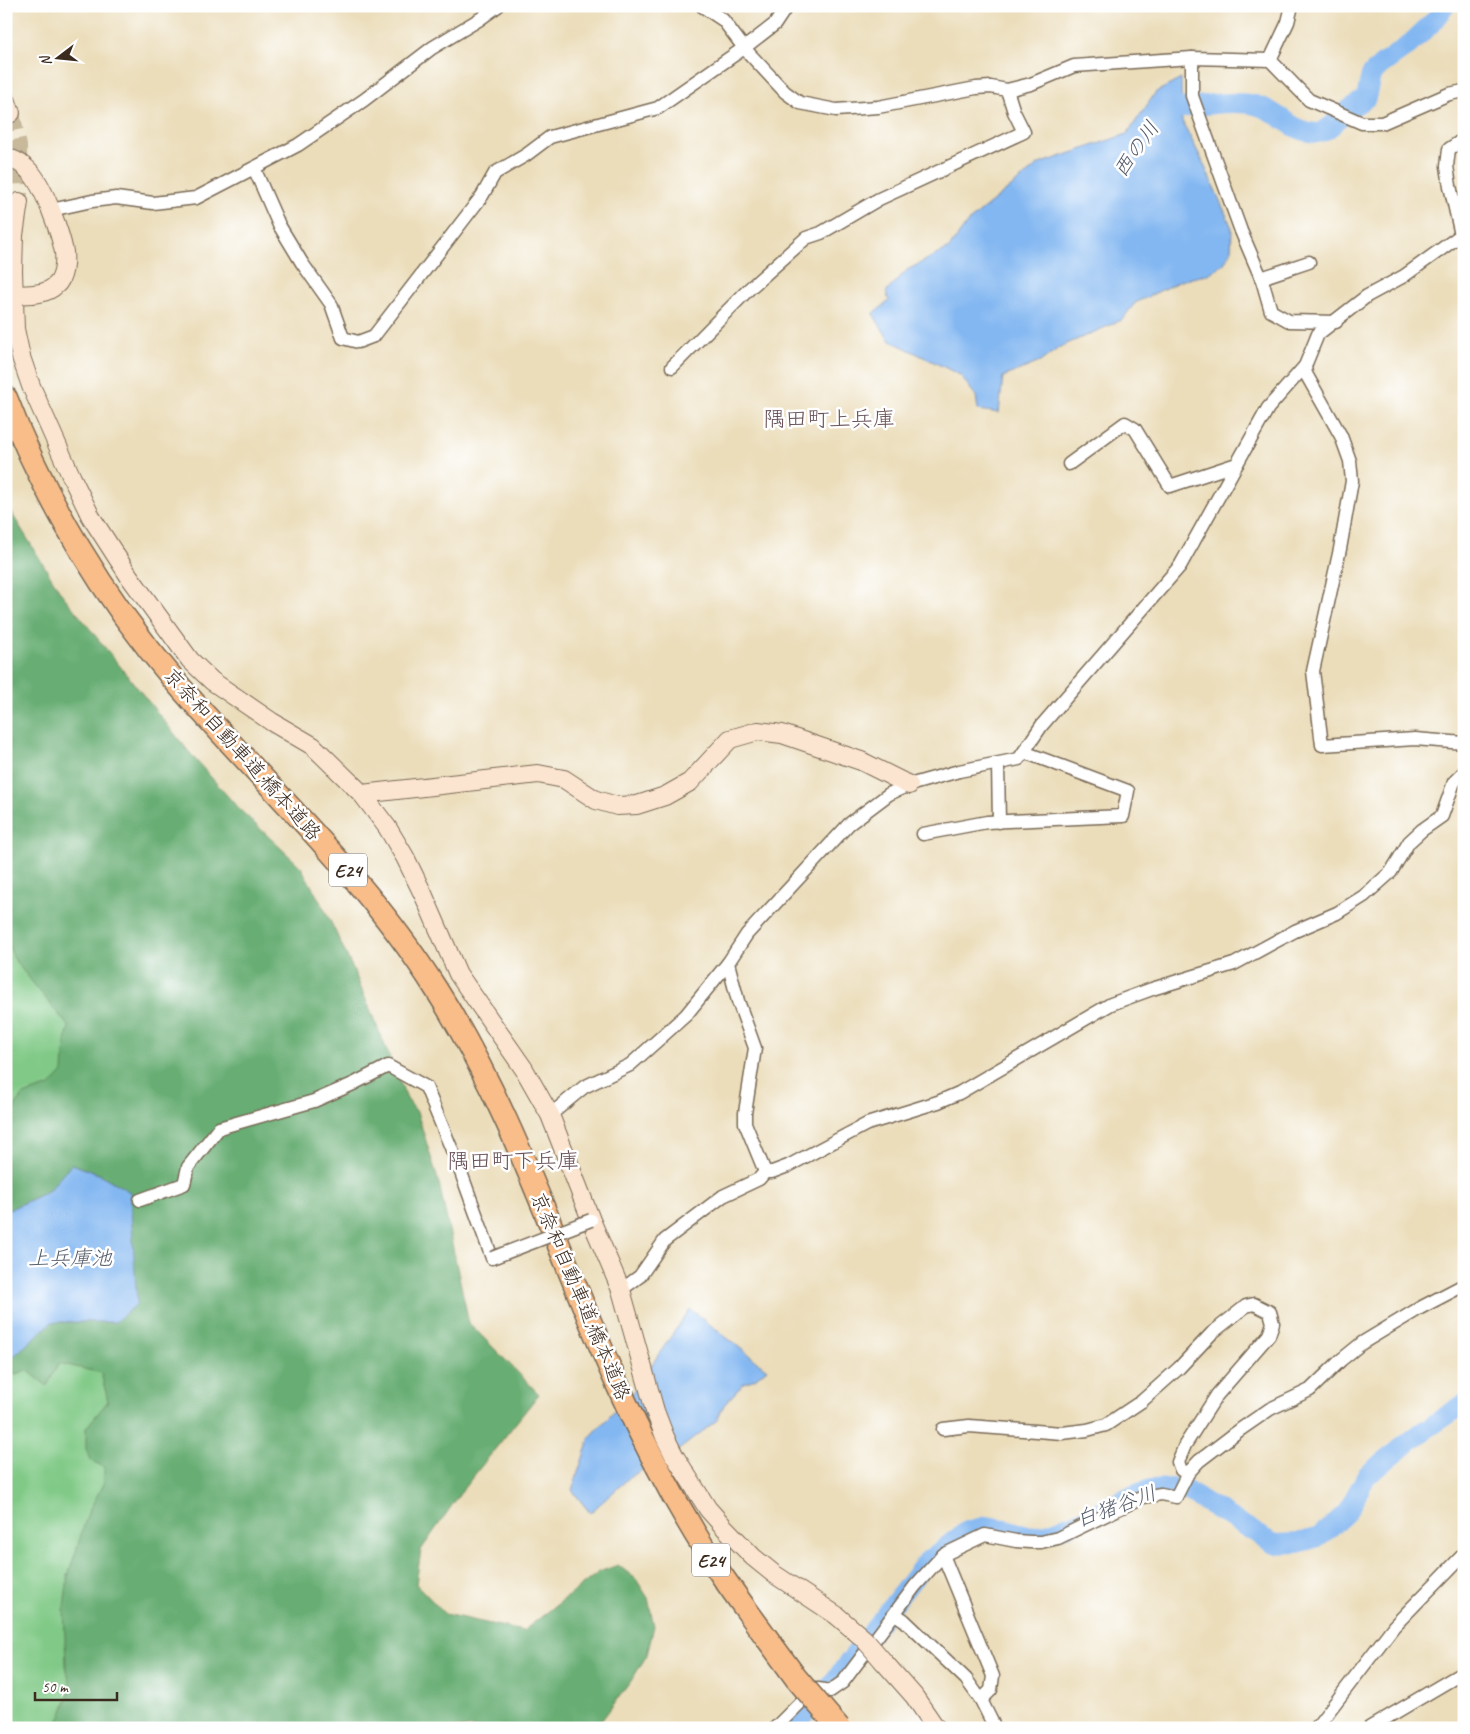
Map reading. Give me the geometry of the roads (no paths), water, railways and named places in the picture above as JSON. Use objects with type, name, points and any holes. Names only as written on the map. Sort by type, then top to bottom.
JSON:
[{"type":"highway","name":"京奈和自動車道;橋本道路","points":[[6,398],[30,455],[54,502],[90,564],[143,641],[198,707],[320,839],[371,898],[439,994],[484,1072],[508,1123],[618,1388],[663,1478],[708,1555],[796,1678],[839,1728]]},
{"type":"street","points":[[51,210],[116,198],[153,203],[196,198],[298,145],[364,100],[432,48],[480,20],[498,6]]},
{"type":"street","points":[[702,6],[723,20],[744,48],[785,92],[800,103],[836,110],[878,106],[976,88],[991,87],[1008,90],[1031,84],[1074,66],[1192,58],[1270,60],[1309,100],[1362,124],[1382,123],[1449,94],[1464,91]]},
{"type":"street","points":[[254,168],[279,225],[302,263],[331,304],[343,338],[358,342],[374,336],[482,196],[495,173],[550,138],[658,108],[775,24],[787,6]]},
{"type":"street","points":[[1270,60],[1288,22],[1292,6]]},
{"type":"street","points":[[1192,58],[1192,96],[1241,231],[1261,278],[1271,310],[1289,321],[1336,322]]},
{"type":"street","points":[[672,367],[749,289],[806,238],[821,233],[879,199],[1024,132],[1014,112],[1008,90]]},
{"type":"street","points":[[550,1115],[584,1087],[630,1065],[686,1015],[728,963],[747,934],[849,824],[889,794],[909,785],[959,771],[1019,760],[1042,725],[1180,566],[1268,408],[1305,366],[1318,334],[1336,322],[1367,296],[1404,276],[1460,235],[1447,166],[1448,149],[1464,140]]},
{"type":"street","points":[[6,158],[24,166],[33,175],[51,210],[64,253],[64,269],[57,284],[44,293],[12,295]]},
{"type":"street","points":[[19,202],[14,235],[12,295],[15,329],[21,357],[31,386],[91,517],[129,576],[190,660],[212,681],[272,722],[313,746],[362,794],[387,827],[405,857],[424,896],[458,974],[524,1069],[550,1115],[621,1290],[655,1411],[665,1437],[687,1476],[708,1508],[753,1557],[774,1574],[836,1615],[864,1640],[914,1696],[936,1728]]},
{"type":"street","points":[[1261,278],[1309,262]]},
{"type":"street","points":[[1305,366],[1306,374],[1341,436],[1350,460],[1352,481],[1340,549],[1313,671],[1322,745],[1415,739],[1464,743]]},
{"type":"street","points":[[1069,464],[1125,423],[1135,429],[1170,486],[1237,464]]},
{"type":"street","points":[[362,794],[538,774],[564,779],[596,800],[617,806],[637,805],[665,796],[690,782],[730,739],[758,731],[782,734],[861,761],[909,785]]},
{"type":"street","points":[[923,834],[987,822],[1123,816],[1128,791],[1024,752]]},
{"type":"street","points":[[998,764],[1000,822]]},
{"type":"street","points":[[621,1290],[640,1276],[665,1240],[723,1196],[758,1179],[765,1172],[772,1172],[788,1166],[867,1124],[938,1102],[959,1093],[1111,1004],[1234,964],[1295,931],[1337,913],[1364,896],[1391,872],[1409,842],[1442,816],[1454,782],[1464,772]]},
{"type":"street","points":[[728,963],[738,1001],[755,1048],[744,1123],[765,1172]]},
{"type":"street","points":[[140,1200],[184,1184],[188,1167],[219,1128],[314,1101],[388,1066],[426,1087],[492,1258],[591,1220]]},
{"type":"street","points":[[775,1728],[818,1688],[827,1690],[843,1682],[915,1586],[943,1555],[985,1535],[1030,1542],[1041,1542],[1058,1538],[1143,1497],[1161,1494],[1176,1497],[1188,1473],[1199,1461],[1263,1414],[1310,1390],[1341,1360],[1362,1344],[1420,1308],[1464,1285]]},
{"type":"street","points":[[943,1429],[969,1426],[1062,1433],[1087,1430],[1106,1425],[1142,1401],[1179,1368],[1212,1333],[1246,1306],[1254,1304],[1262,1307],[1270,1312],[1272,1318],[1273,1323],[1269,1336],[1217,1395],[1185,1445],[1178,1462],[1181,1470],[1188,1473]]},
{"type":"street","points":[[1316,1728],[1394,1626],[1464,1554]]},
{"type":"street","points":[[943,1555],[993,1676],[991,1690],[981,1700]]},
{"type":"street","points":[[895,1614],[904,1620],[966,1679],[981,1700],[995,1728]]},
{"type":"street","points":[[1369,1728],[1464,1672]]},
{"type":"water","name":"西の川","points":[[1181,79],[1182,121],[1201,158],[1232,228],[1231,252],[1223,265],[1208,274],[1180,281],[1135,303],[1122,320],[1060,347],[1040,362],[1003,377],[999,413],[978,410],[976,396],[960,375],[889,340],[873,314],[889,301],[886,292],[907,270],[949,248],[969,221],[1039,164],[1127,134],[1156,92]]},
{"type":"water","name":"上兵庫池","points":[[72,1164],[101,1175],[130,1192],[137,1304],[115,1322],[52,1322],[15,1355],[6,1359],[6,1211],[47,1192]]},
{"type":"water","points":[[690,1309],[767,1369],[755,1379],[744,1383],[724,1405],[717,1420],[680,1449],[630,1477],[590,1513],[572,1490],[590,1437],[632,1393]]},
{"type":"waterway","name":"西の川","points":[[1158,118],[1163,110],[1221,103],[1244,103],[1271,111],[1300,129],[1308,132],[1321,132],[1366,98],[1371,75],[1381,65],[1409,45],[1435,20],[1445,6]]},
{"type":"waterway","name":"白猪谷川","points":[[791,1728],[830,1686],[926,1562],[967,1531],[987,1526],[1030,1536],[1047,1533],[1075,1523],[1128,1497],[1151,1489],[1174,1488],[1185,1490],[1274,1544],[1298,1543],[1319,1537],[1347,1512],[1367,1475],[1422,1432],[1464,1404]]},
{"type":"tunnel","points":[[11,113],[18,146],[19,202]]},
{"type":"district","name":"隅田町上兵庫","points":[[829,418]]},
{"type":"district","name":"隅田町下兵庫","points":[[513,1160]]}]
